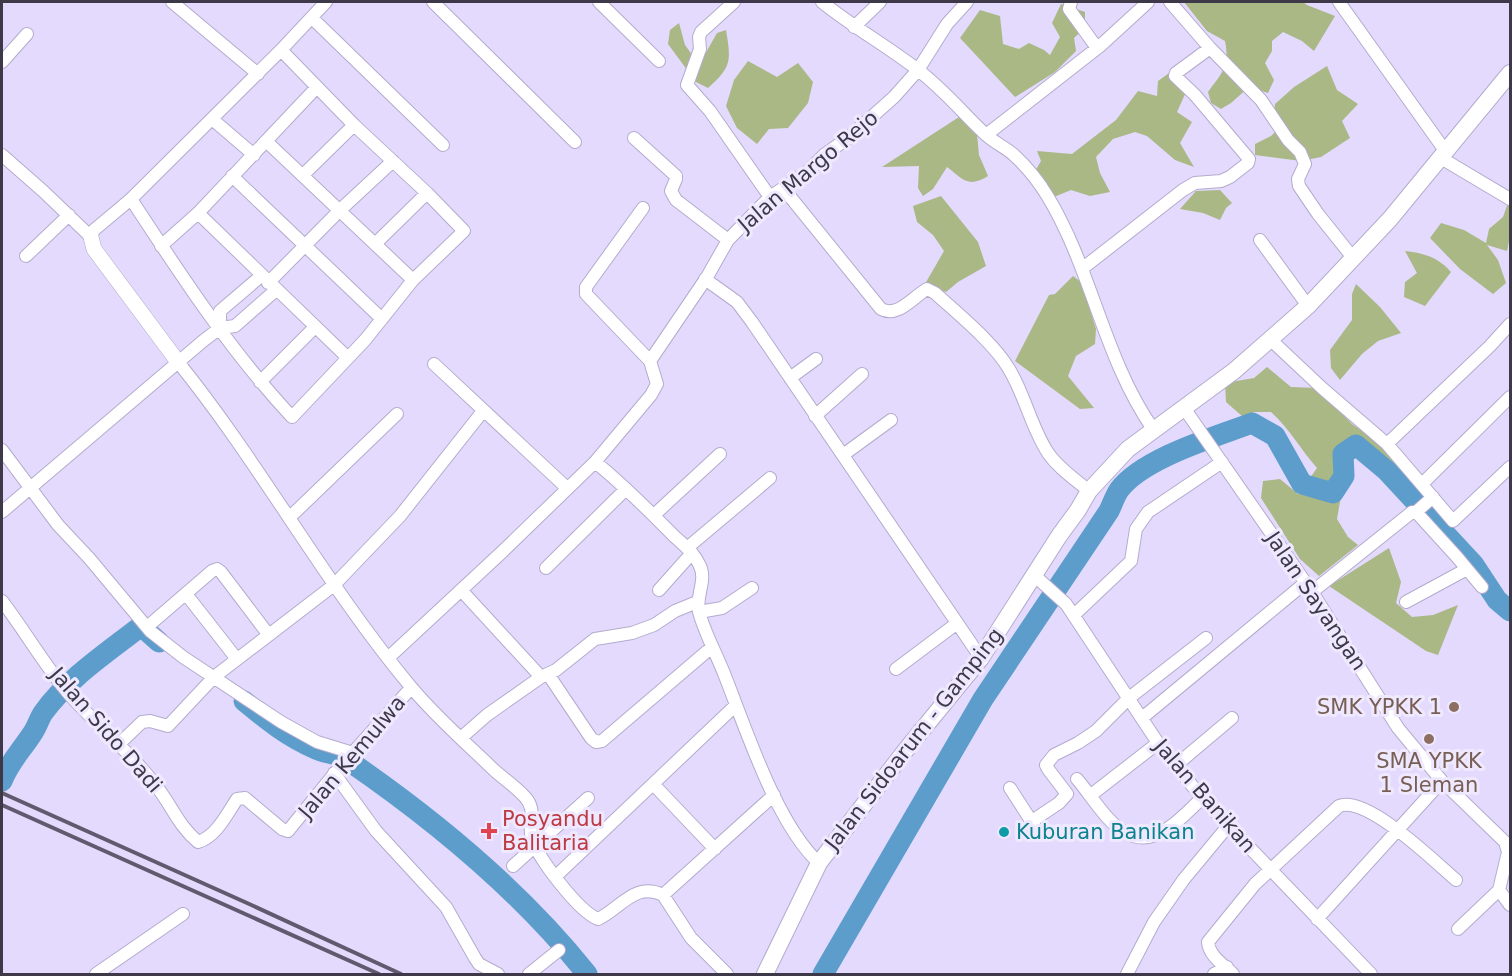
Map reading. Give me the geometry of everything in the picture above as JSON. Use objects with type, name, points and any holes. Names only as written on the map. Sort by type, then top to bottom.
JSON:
[{"type":"main road","name":"Jalan Sidoarum - Gamping","points":[[765,975],[819,863],[905,751],[981,658],[1089,491],[1128,449],[1271,340],[1308,306],[1354,259],[1510,73]]},
{"type":"street","points":[[172,2],[258,74]]},
{"type":"street","points":[[91,237],[94,230],[131,199],[258,74],[326,2]]},
{"type":"street","points":[[433,2],[575,142]]},
{"type":"street","points":[[599,2],[659,61]]},
{"type":"street","points":[[734,2],[701,32],[700,49],[687,85],[710,111],[770,197]]},
{"type":"street","points":[[854,27],[880,2]]},
{"type":"street","name":"Jalan Margo Rejo","points":[[650,361],[728,240],[770,197],[807,172],[824,155],[875,115],[918,70],[947,24],[967,2]]},
{"type":"street","points":[[1071,2],[1069,9],[1097,48]]},
{"type":"street","points":[[986,135],[1097,48],[1148,2]]},
{"type":"street","points":[[1170,2],[1210,48],[1261,100],[1288,140],[1300,152],[1305,164],[1298,178],[1299,186],[1354,259]]},
{"type":"street","points":[[1338,2],[1443,155],[1510,199]]},
{"type":"street","points":[[830,4],[854,27],[918,70],[951,98],[986,135],[1014,155],[1036,178],[1065,226],[1083,268],[1109,343],[1138,408],[1153,429]]},
{"type":"street","points":[[312,18],[443,145]]},
{"type":"street","points":[[2,62],[27,34]]},
{"type":"street","points":[[1083,268],[1195,183],[1221,181],[1230,177],[1248,162],[1249,159],[1195,95],[1175,76],[1210,48]]},
{"type":"street","points":[[131,199],[160,246],[220,328],[260,382],[292,417],[348,358],[413,280],[465,231],[354,125],[281,50]]},
{"type":"street","points":[[160,246],[198,213],[317,87]]},
{"type":"street","points":[[212,119],[254,155]]},
{"type":"street","points":[[303,174],[354,125]]},
{"type":"street","points":[[634,138],[675,176],[676,179],[670,190],[676,200],[728,240]]},
{"type":"street","points":[[267,142],[413,280]]},
{"type":"street","points":[[3,157],[91,237],[94,249],[252,462],[334,585],[411,687],[525,797],[533,809],[531,832],[535,846],[583,911],[598,919],[630,896],[642,891],[651,890],[663,895],[691,939],[726,974]]},
{"type":"street","points":[[2,512],[220,328],[235,326],[268,283],[339,211],[393,161]]},
{"type":"street","points":[[232,176],[382,319]]},
{"type":"street","points":[[783,188],[881,309],[888,313],[895,312],[927,289],[935,293],[991,347],[1010,370],[1049,455],[1089,491]]},
{"type":"street","points":[[375,244],[427,193]]},
{"type":"street","points":[[388,658],[595,462],[651,395],[657,384],[650,361],[586,294],[586,287],[643,208]]},
{"type":"street","points":[[198,213],[348,358]]},
{"type":"street","points":[[26,256],[69,215]]},
{"type":"street","points":[[1260,240],[1308,306]]},
{"type":"street","points":[[705,279],[737,302],[753,322],[814,416],[981,658]]},
{"type":"street","points":[[220,328],[220,311],[268,283]]},
{"type":"street","points":[[1387,444],[1510,324]]},
{"type":"street","points":[[260,382],[315,327]]},
{"type":"street","points":[[1271,340],[1387,444],[1453,521],[1510,467]]},
{"type":"street","points":[[790,378],[816,360]]},
{"type":"street","points":[[434,364],[567,488]]},
{"type":"street","points":[[814,416],[862,374]]},
{"type":"street","points":[[1422,483],[1510,398]]},
{"type":"street","name":"Jalan Sayangan","points":[[1184,408],[1308,588],[1398,728],[1442,781],[1505,842],[1508,852],[1499,890]]},
{"type":"street","points":[[119,744],[142,722],[150,721],[168,726],[212,679],[236,658],[334,585],[400,516],[483,411]]},
{"type":"street","points":[[289,518],[397,414]]},
{"type":"street","points":[[843,455],[891,420]]},
{"type":"street","points":[[2,450],[58,525],[147,627],[212,679],[301,734],[317,742],[353,753]]},
{"type":"street","points":[[654,515],[720,454]]},
{"type":"street","points":[[595,462],[689,550],[703,573],[698,607],[712,647],[774,795],[791,827],[807,851],[819,863]]},
{"type":"street","points":[[1074,615],[1131,561],[1136,529],[1148,512],[1222,462]]},
{"type":"street","points":[[659,590],[689,550],[770,478]]},
{"type":"street","points":[[546,568],[626,489]]},
{"type":"street","points":[[1142,718],[1308,588],[1433,497]]},
{"type":"street","points":[[1419,509],[1482,587]]},
{"type":"street","points":[[147,627],[217,569],[268,634]]},
{"type":"street","points":[[1406,602],[1467,569]]},
{"type":"street","name":"Jalan Banikan","points":[[1035,576],[1060,597],[1074,615],[1175,766],[1228,826],[1371,975]]},
{"type":"street","points":[[462,738],[487,715],[556,670],[595,639],[632,633],[654,625],[675,611],[698,607],[722,608],[752,588]]},
{"type":"street","points":[[461,590],[545,676],[591,738],[597,742],[602,741],[712,647]]},
{"type":"street","points":[[186,594],[236,658]]},
{"type":"street","name":"Jalan Sido Dadi","points":[[2,601],[69,694],[119,744],[160,791],[176,819],[198,842],[205,840],[213,833],[237,800],[245,798],[285,831],[293,826]]},
{"type":"street","points":[[896,669],[956,624]]},
{"type":"street","points":[[1032,821],[1059,803],[1067,794],[1048,769],[1047,762],[1054,754],[1078,743],[1096,731],[1129,698],[1206,638]]},
{"type":"street","name":"Jalan Kemulwa","points":[[293,826],[337,770],[411,687]]},
{"type":"street","points":[[556,876],[736,705]]},
{"type":"street","points":[[1175,766],[1232,718]]},
{"type":"street","points":[[1091,795],[1158,743]]},
{"type":"street","points":[[337,770],[376,831],[446,907],[475,958],[480,964],[498,975]]},
{"type":"street","points":[[1077,778],[1115,826],[1134,838],[1162,832],[1202,798]]},
{"type":"street","points":[[1317,919],[1442,781]]},
{"type":"street","points":[[654,785],[715,849]]},
{"type":"street","points":[[1010,788],[1039,833]]},
{"type":"street","points":[[663,895],[774,795]]},
{"type":"street","points":[[513,866],[588,798]]},
{"type":"street","points":[[1230,971],[1213,955],[1208,942],[1224,920],[1270,870],[1333,810],[1344,803],[1367,810],[1398,829],[1456,880]]},
{"type":"street","points":[[1126,975],[1154,922],[1184,879],[1228,826]]},
{"type":"street","points":[[1458,929],[1499,890],[1510,905]]},
{"type":"street","points":[[96,975],[183,914]]},
{"type":"street","points":[[529,975],[559,950]]},
{"type":"street","points":[[1214,975],[1230,971]]},
{"type":"green space","points":[[1184,2],[1303,2],[1335,16],[1314,51],[1302,41],[1283,32],[1272,41],[1272,51],[1265,63],[1274,80],[1268,93],[1249,87],[1221,109],[1211,103],[1208,92],[1226,63],[1225,41],[1207,31]]},
{"type":"green space","points":[[1061,4],[1085,12],[1085,28],[1074,38],[1076,51],[1055,72],[1015,97],[960,38],[980,10],[1000,16],[1003,44],[1019,49],[1029,43],[1050,55],[1060,37],[1052,23]]},
{"type":"green space","points":[[679,23],[685,45],[693,56],[704,56],[717,33],[726,30],[729,49],[728,62],[722,74],[708,88],[696,82],[668,44],[670,30]]},
{"type":"green space","points":[[748,61],[777,77],[798,63],[813,82],[808,103],[788,128],[769,129],[757,144],[737,128],[726,106],[734,80]]},
{"type":"green space","points":[[1327,66],[1337,90],[1358,104],[1342,121],[1350,138],[1321,157],[1301,161],[1255,155],[1255,144],[1271,136],[1282,125],[1274,115],[1275,104],[1294,87]]},
{"type":"green space","points":[[1172,71],[1184,76],[1186,92],[1177,112],[1192,122],[1180,143],[1194,167],[1175,160],[1147,136],[1135,132],[1113,139],[1096,157],[1100,173],[1110,192],[1090,196],[1071,190],[1054,197],[1034,173],[1041,161],[1037,151],[1072,154],[1116,120],[1138,91],[1157,96],[1158,81]]},
{"type":"green space","points":[[959,117],[977,134],[979,155],[988,176],[981,180],[966,181],[947,167],[933,189],[923,196],[918,188],[919,166],[882,167]]},
{"type":"green space","points":[[1220,190],[1232,203],[1226,208],[1220,220],[1203,213],[1180,209],[1196,191]]},
{"type":"green space","points":[[941,196],[978,242],[986,266],[958,282],[946,292],[925,284],[944,251],[933,235],[917,222],[913,206]]},
{"type":"green space","points":[[1508,203],[1510,205],[1510,236],[1507,251],[1487,245],[1498,260],[1506,283],[1493,294],[1460,269],[1430,238],[1441,223],[1464,230],[1486,243],[1489,229],[1503,217]]},
{"type":"green space","points":[[1405,251],[1430,257],[1451,272],[1425,306],[1404,297],[1405,282],[1417,273]]},
{"type":"green space","points":[[1073,276],[1081,282],[1096,329],[1095,344],[1076,356],[1068,376],[1094,408],[1080,409],[1015,361],[1049,295],[1055,294]]},
{"type":"green space","points":[[1356,284],[1380,307],[1401,333],[1378,341],[1362,354],[1340,380],[1331,368],[1330,350],[1352,320],[1352,294]]},
{"type":"green space","points":[[1267,367],[1291,387],[1317,388],[1352,424],[1376,441],[1424,496],[1413,503],[1382,472],[1365,445],[1349,439],[1337,450],[1337,474],[1333,485],[1326,487],[1310,478],[1317,468],[1271,412],[1254,412],[1243,417],[1226,402],[1225,383],[1254,378]]},
{"type":"green space","points":[[1280,479],[1298,494],[1341,496],[1337,519],[1348,537],[1358,545],[1319,576],[1300,559],[1261,498],[1263,481]]},
{"type":"green space","points":[[1389,548],[1401,582],[1396,603],[1412,617],[1433,615],[1458,605],[1438,655],[1426,651],[1329,586]]},
{"type":"waterway","points":[[823,974],[983,699],[1109,511],[1119,490],[1130,479],[1162,458],[1252,423],[1275,436],[1302,484],[1333,493],[1344,476],[1343,454],[1356,445],[1387,471],[1474,565],[1497,600],[1510,611]]},
{"type":"waterway","points":[[2,781],[43,713],[76,677],[141,626],[159,642]]},
{"type":"waterway","points":[[244,701],[287,734],[316,749],[346,759],[444,832],[505,885],[561,943],[587,974]]},
{"type":"railway","points":[[2,793],[401,974]]},
{"type":"railway","points":[[2,805],[379,974]]},
{"type":"place","name":"SMK YPKK 1","points":[[1454,707]]},
{"type":"place","name":"SMA YPKK 1 Sleman","points":[[1429,739]]},
{"type":"place","name":"Posyandu Balitaria","points":[[489,831]]},
{"type":"place","name":"Kuburan Banikan","points":[[1004,832]]}]
